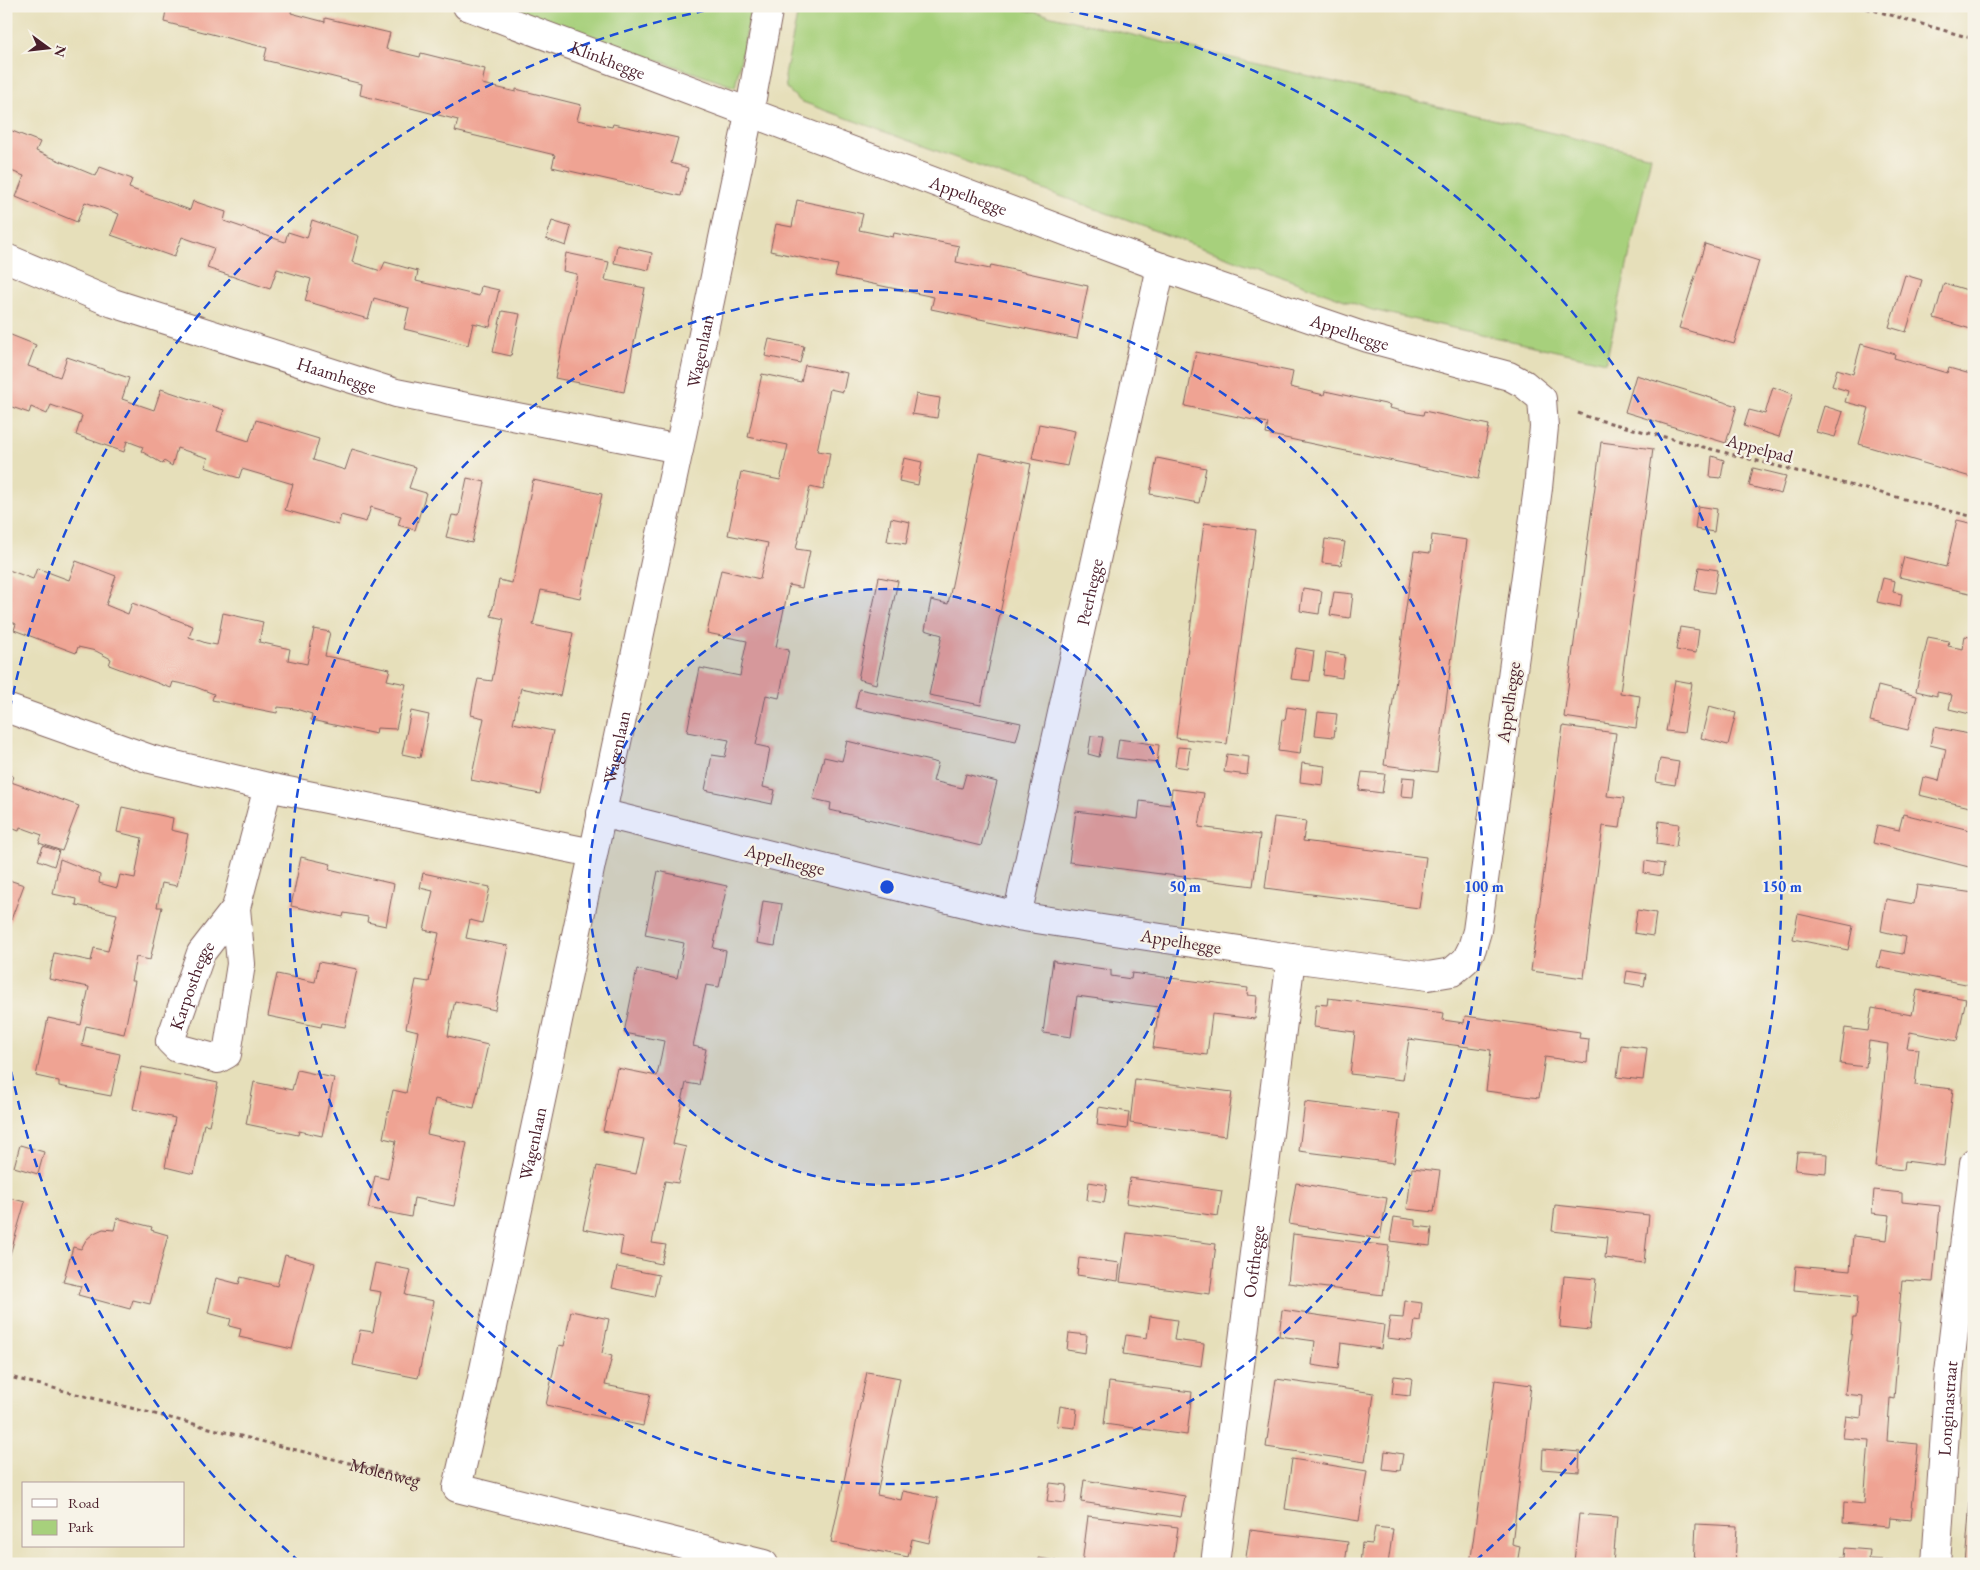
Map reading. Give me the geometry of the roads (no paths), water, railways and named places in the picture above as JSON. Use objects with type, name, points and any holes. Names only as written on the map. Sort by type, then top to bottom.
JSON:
[{"type":"street","name":"Klinkhegge","points":[[467,6],[750,114]]},
{"type":"street","name":"Wagenlaan","points":[[764,1564],[457,1488],[481,1383],[750,114],[769,6]]},
{"type":"street","name":"Appelhegge","points":[[601,813],[1017,916],[1292,958],[1428,976],[1452,972],[1466,960],[1477,931],[1538,488],[1544,427],[1542,399],[1524,384],[1509,376],[1368,338],[1161,267],[750,114]]},
{"type":"street","name":"Haamhegge","points":[[6,258],[113,303],[396,392],[679,449]]},
{"type":"street","name":"Peerhegge","points":[[1017,916],[1161,267]]},
{"type":"street","points":[[6,708],[150,759],[268,787],[593,853]]},
{"type":"street","name":"Karposthegge","points":[[236,908],[202,953],[170,1040],[177,1048],[218,1059],[227,1054],[241,964],[236,908],[268,787]]},
{"type":"street","name":"Oofthegge","points":[[1215,1564],[1292,958]]},
{"type":"street","name":"Longinastraat","points":[[1936,1564],[1949,1373],[1974,1163]]}]
